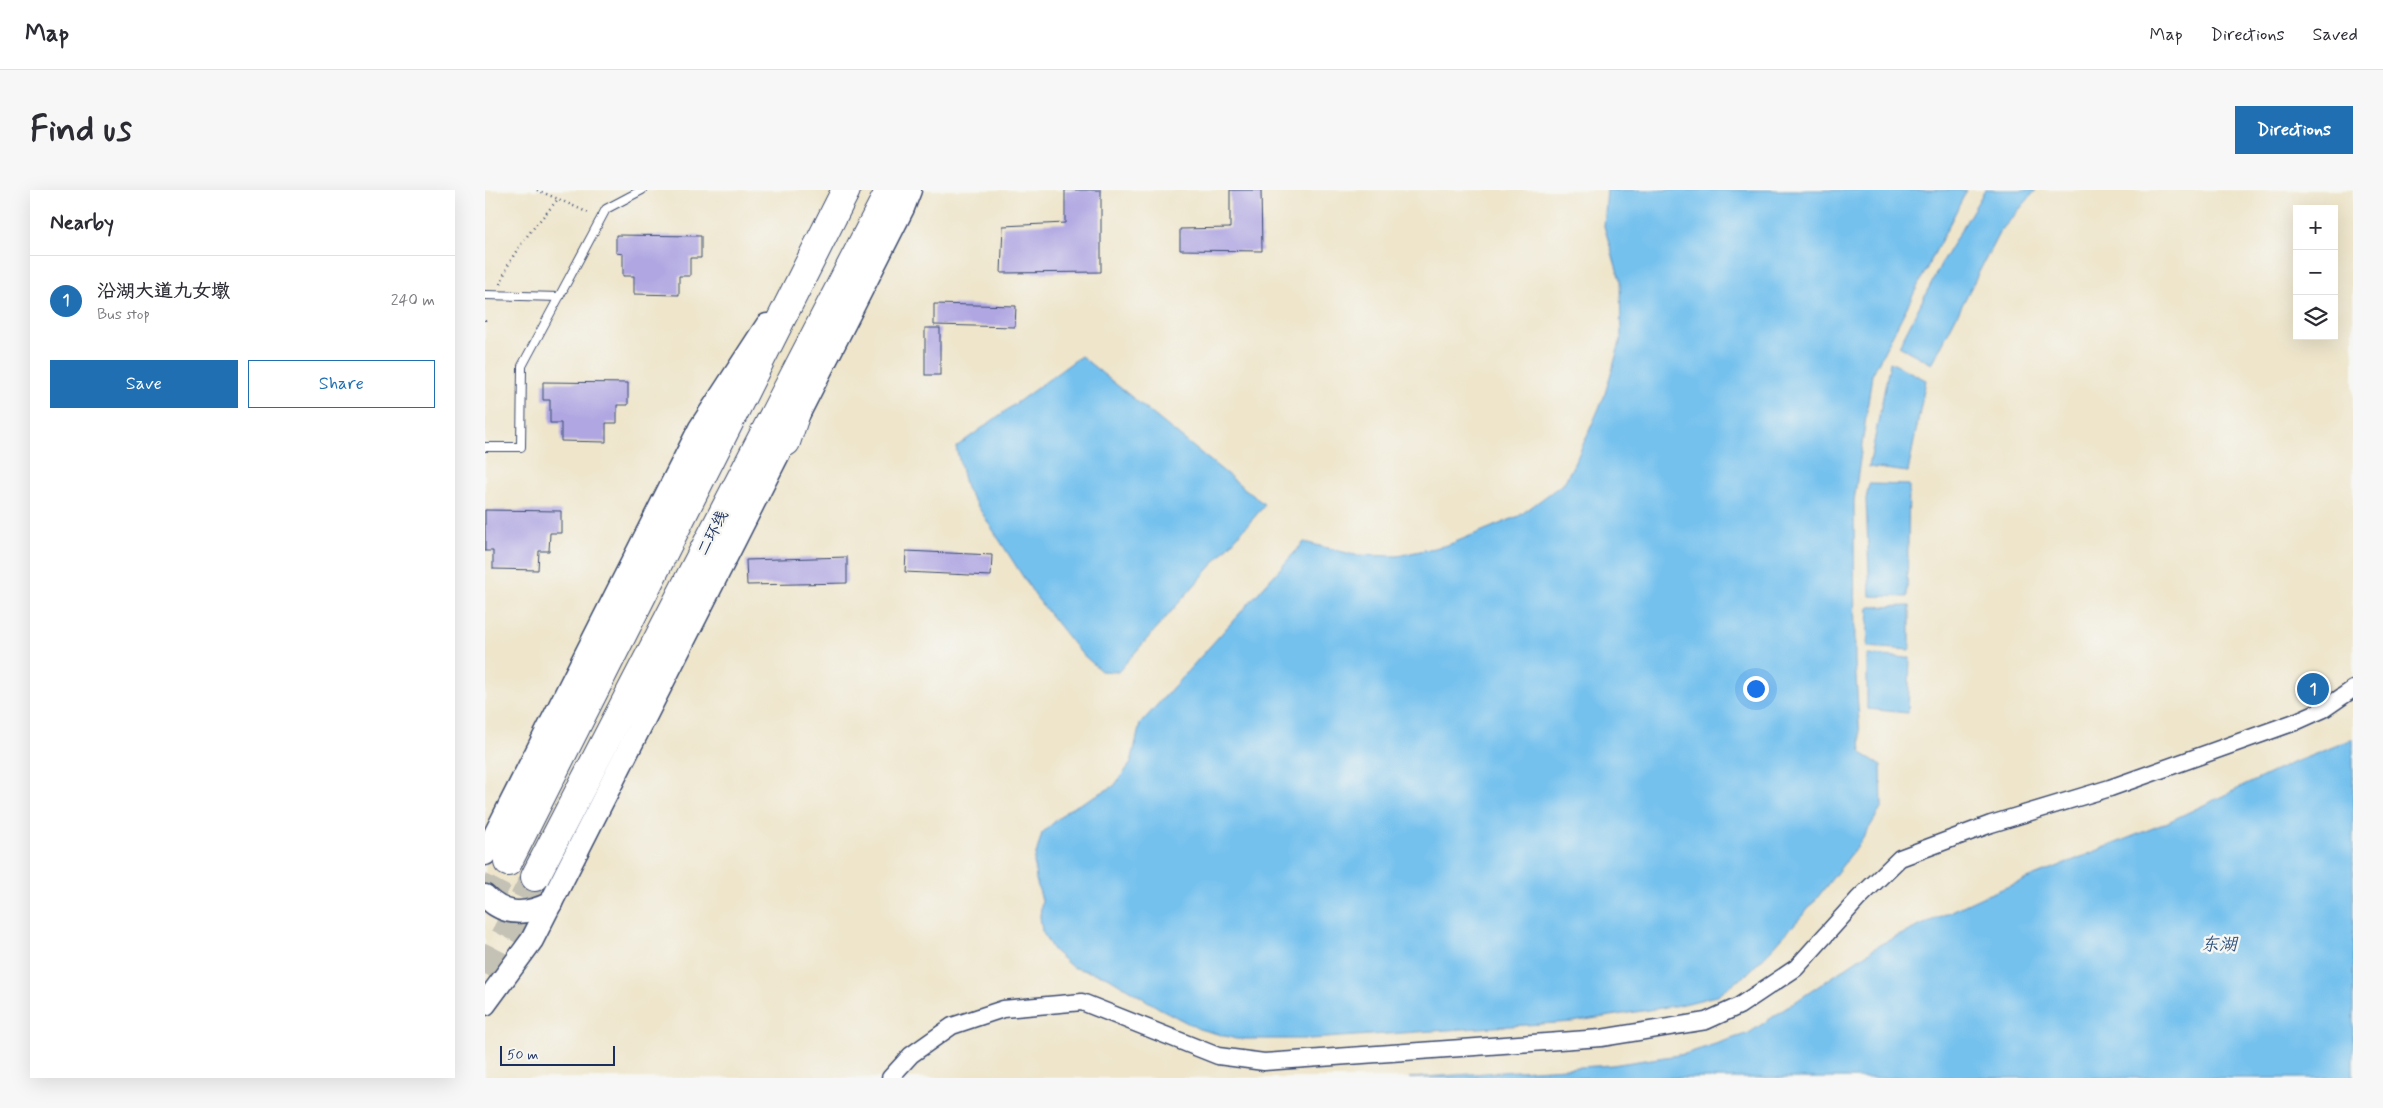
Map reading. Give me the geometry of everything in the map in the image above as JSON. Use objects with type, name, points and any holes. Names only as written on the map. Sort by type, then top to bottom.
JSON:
[{"type":"highway","points":[[497,858],[815,251],[845,190]]},
{"type":"highway","name":"二环线","points":[[535,877],[890,190]]},
{"type":"highway","points":[[786,442],[831,305]]},
{"type":"main road","points":[[485,1004],[533,940],[786,442],[903,208],[910,190]]},
{"type":"main road","points":[[485,896],[492,904],[512,912],[536,911],[551,903]]},
{"type":"street","points":[[890,1078],[911,1055],[952,1026],[1003,1009],[1082,1002],[1218,1056],[1264,1062],[1601,1038],[1706,1021],[1739,1006],[1796,968],[1858,899],[1900,858],[1991,824],[2110,788],[2295,722],[2324,709],[2353,689]]},
{"type":"lane","points":[[485,448],[521,447],[522,366],[605,209],[642,190]]},
{"type":"lane","points":[[485,295],[559,296]]},
{"type":"path","points":[[537,190],[600,218]]},
{"type":"path","points":[[498,296],[505,270],[522,243],[558,199]]},
{"type":"path","points":[[485,320],[485,325]]},
{"type":"water","points":[[1607,190],[1967,190],[1872,375],[1854,501],[1855,661],[1861,753],[1881,765],[1882,807],[1860,843],[1810,907],[1771,950],[1747,974],[1716,996],[1680,1005],[1572,1022],[1309,1039],[1236,1039],[1199,1029],[1159,1008],[1108,977],[1072,967],[1053,950],[1042,931],[1040,916],[1042,900],[1036,880],[1034,861],[1042,833],[1068,810],[1114,786],[1131,763],[1140,724],[1304,542],[1355,555],[1397,556],[1448,545],[1519,516],[1564,483],[1604,397],[1621,339],[1620,280],[1604,226]]},
{"type":"water","points":[[1985,190],[2036,190],[1999,233],[1932,364],[1899,346],[1942,262]]},
{"type":"water","points":[[1081,356],[1265,505],[1118,672],[1101,671],[1079,651],[1036,597],[966,488],[956,447]]},
{"type":"water","points":[[1890,362],[1926,380],[1908,472],[1869,467]]},
{"type":"water","points":[[1869,484],[1909,485],[1907,597],[1870,596],[1866,499]]},
{"type":"water","points":[[1910,606],[1910,650],[1867,647],[1869,607]]},
{"type":"water","points":[[1867,655],[1910,658],[1908,713],[1867,709]]},
{"type":"water","name":"东湖","points":[[2353,739],[2353,1078],[1409,1078],[1612,1065],[1685,1054],[1749,1033],[1881,944],[1982,897],[2168,822],[2290,764]]},
{"type":"building","points":[[1065,190],[1101,190],[1101,272],[1001,273],[1003,226],[1065,223]]},
{"type":"building","points":[[1230,190],[1261,190],[1262,251],[1180,250],[1180,229],[1230,228]]},
{"type":"building","points":[[616,235],[701,236],[701,258],[690,258],[690,276],[679,276],[679,295],[634,294],[634,276],[623,276],[623,254],[616,253]]},
{"type":"building","points":[[934,304],[1016,306],[1015,327],[934,325]]},
{"type":"building","points":[[925,328],[940,328],[940,375],[925,375]]},
{"type":"building","points":[[543,382],[628,383],[628,405],[617,405],[617,423],[606,423],[606,442],[561,441],[561,423],[550,423],[550,400],[543,400]]},
{"type":"building","points":[[485,510],[561,511],[561,533],[550,533],[549,551],[539,551],[538,570],[493,569],[493,551],[485,551]]},
{"type":"building","points":[[906,551],[992,555],[991,576],[905,572]]},
{"type":"building","points":[[847,557],[847,583],[747,585],[746,560]]},
{"type":"tunnel","points":[[485,905],[508,862]]},
{"type":"tunnel","points":[[485,974],[535,877]]},
{"type":"place","name":"沿湖大道九女墩","points":[[2313,689]]}]
